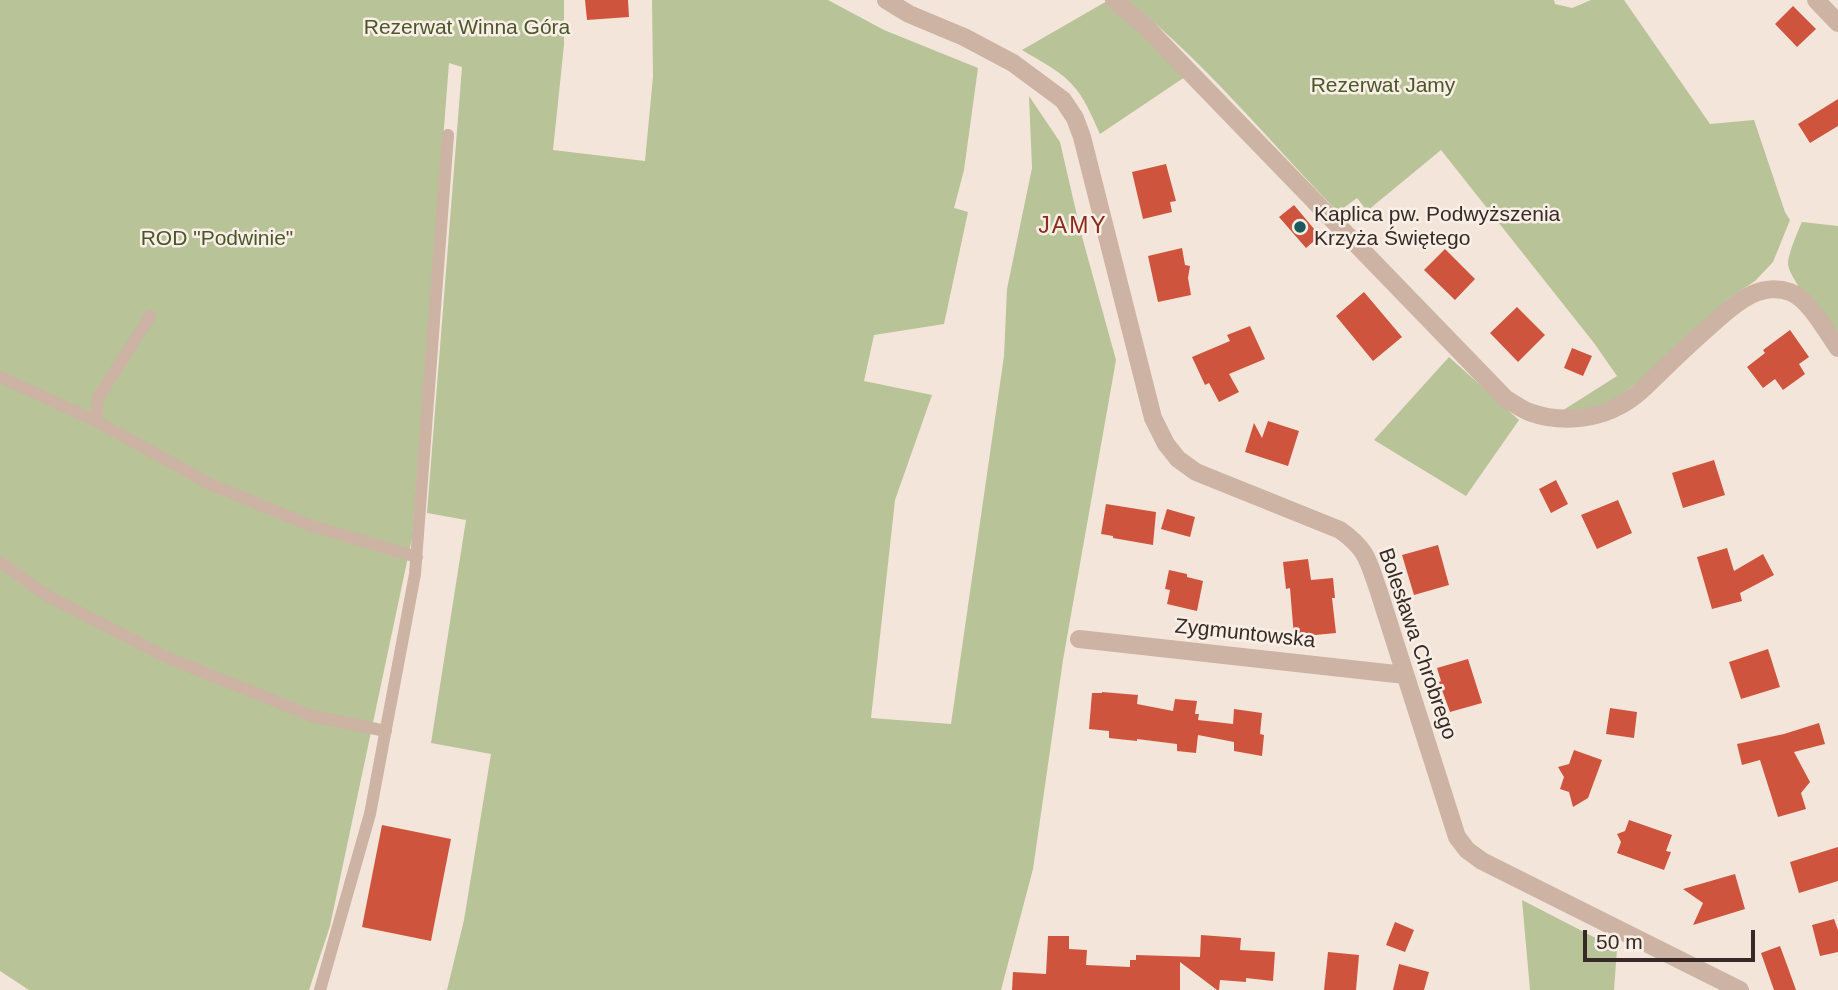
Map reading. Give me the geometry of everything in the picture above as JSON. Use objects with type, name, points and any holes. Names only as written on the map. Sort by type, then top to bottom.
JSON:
[{"type":"street","name":"Bolesława Chrobrego","points":[[886,0],[909,14],[964,37],[1013,63],[1063,100],[1076,118],[1153,418],[1166,444],[1178,459],[1196,472],[1340,530],[1365,552],[1457,837],[1467,850],[1482,861],[1740,990]]},
{"type":"street","points":[[1114,0],[1146,26],[1506,399],[1527,412],[1552,419],[1581,419],[1614,409],[1635,396],[1739,300],[1754,292],[1771,289],[1790,292],[1803,300],[1838,348]]},
{"type":"street","points":[[1816,0],[1838,23]]},
{"type":"street","name":"Zygmuntowska","points":[[1079,639],[1405,675]]},
{"type":"lane","points":[[320,990],[370,814],[415,575],[448,135]]},
{"type":"lane","points":[[96,421],[98,398],[150,316]]},
{"type":"lane","points":[[0,376],[96,421],[225,490],[312,526],[416,556]]},
{"type":"lane","points":[[0,562],[48,596],[168,658],[312,716],[386,731]]},
{"type":"green space","points":[[0,0],[564,0],[564,45],[553,150],[645,161],[653,77],[652,0],[828,0],[884,30],[978,68],[964,170],[954,208],[968,212],[944,324],[874,335],[864,381],[932,395],[895,500],[871,718],[951,724],[1004,356],[1007,289],[1032,168],[1029,96],[1060,142],[1081,233],[1116,360],[1063,660],[1033,869],[1001,990],[447,990],[464,920],[491,754],[431,743],[466,520],[427,513],[462,67],[449,63],[412,538],[330,926],[309,990],[29,990],[0,971]]},
{"type":"green space","name":"Rezerwat Jamy","points":[[1127,0],[1554,0],[1555,4],[1572,8],[1591,0],[1624,0],[1710,124],[1754,120],[1790,220],[1773,262],[1755,281],[1728,299],[1643,378],[1615,400],[1595,411],[1557,414],[1617,376],[1594,343],[1441,150],[1367,211],[1357,198],[1338,212],[1210,76]]},
{"type":"green space","points":[[1107,1],[1185,77],[1100,134],[1090,111],[1071,83],[1022,50]]},
{"type":"green space","points":[[1802,222],[1838,226],[1838,339],[1809,302],[1790,271],[1790,254]]},
{"type":"green space","points":[[1449,357],[1519,420],[1466,496],[1374,440]]},
{"type":"green space","points":[[1522,900],[1617,949],[1614,990],[1530,990]]},
{"type":"building","points":[[585,0],[628,0],[629,17],[587,20]]},
{"type":"building","points":[[1793,6],[1816,29],[1797,47],[1775,24]]},
{"type":"building","points":[[1838,99],[1838,126],[1810,143],[1798,124]]},
{"type":"building","points":[[1166,164],[1176,201],[1170,202],[1172,212],[1143,219],[1132,172]]},
{"type":"building","name":"Kaplica pw. Podwyższenia Krzyża Świętego","points":[[1294,205],[1320,236],[1306,248],[1279,217]]},
{"type":"building","points":[[1182,248],[1185,265],[1190,266],[1188,278],[1191,295],[1158,302],[1148,256]]},
{"type":"building","points":[[1445,249],[1475,279],[1455,300],[1424,270]]},
{"type":"building","points":[[1364,292],[1402,337],[1373,361],[1336,316]]},
{"type":"building","points":[[1517,307],[1545,335],[1518,362],[1490,333]]},
{"type":"building","points":[[1250,326],[1265,359],[1229,374],[1239,392],[1219,402],[1209,383],[1205,385],[1192,357],[1230,341],[1227,335]]},
{"type":"building","points":[[1790,330],[1809,357],[1799,364],[1805,374],[1783,390],[1775,379],[1763,388],[1747,367],[1765,353],[1763,350]]},
{"type":"building","points":[[1572,348],[1592,356],[1583,376],[1564,368]]},
{"type":"building","points":[[1268,421],[1299,431],[1288,466],[1245,452],[1254,423],[1262,438]]},
{"type":"building","points":[[1714,460],[1725,495],[1683,508],[1672,473]]},
{"type":"building","points":[[1556,480],[1568,504],[1551,513],[1539,489]]},
{"type":"building","points":[[1618,500],[1632,533],[1597,549],[1581,515]]},
{"type":"building","points":[[1106,504],[1156,512],[1153,545],[1101,534]]},
{"type":"building","points":[[1167,509],[1195,517],[1190,537],[1161,529]]},
{"type":"building","points":[[1438,545],[1449,585],[1414,595],[1402,555]]},
{"type":"building","points":[[1727,548],[1734,571],[1763,554],[1774,575],[1740,593],[1742,601],[1712,609],[1697,557]]},
{"type":"building","points":[[1308,559],[1311,580],[1333,578],[1336,633],[1294,637],[1290,588],[1286,589],[1283,562]]},
{"type":"building","points":[[1169,570],[1203,581],[1197,611],[1167,604],[1170,590],[1165,589]]},
{"type":"building","points":[[1768,649],[1780,687],[1741,699],[1729,662]]},
{"type":"building","points":[[1468,659],[1482,703],[1450,712],[1437,668]]},
{"type":"building","points":[[1092,693],[1138,695],[1137,704],[1173,711],[1175,699],[1197,701],[1195,714],[1199,714],[1198,720],[1233,724],[1234,709],[1262,713],[1262,756],[1234,751],[1234,742],[1198,735],[1196,753],[1177,751],[1177,744],[1109,738],[1109,731],[1089,729]]},
{"type":"building","points":[[1610,708],[1637,712],[1634,738],[1606,734]]},
{"type":"building","points":[[1819,723],[1825,744],[1794,752],[1810,782],[1801,793],[1806,809],[1778,817],[1760,760],[1742,765],[1737,744]]},
{"type":"building","points":[[1574,750],[1602,760],[1588,798],[1573,807],[1569,792],[1560,789],[1564,777],[1558,767],[1569,764]]},
{"type":"building","points":[[1629,820],[1672,835],[1666,851],[1671,852],[1664,870],[1617,853],[1621,842],[1617,834],[1625,831]]},
{"type":"building","points":[[382,825],[451,839],[431,941],[362,927]]},
{"type":"building","points":[[1838,847],[1838,881],[1799,893],[1790,862]]},
{"type":"building","points":[[1735,874],[1745,909],[1693,925],[1703,903],[1683,889]]},
{"type":"building","points":[[1834,919],[1838,930],[1838,952],[1820,956],[1812,925]]},
{"type":"building","points":[[1395,922],[1414,930],[1405,952],[1386,945]]},
{"type":"building","points":[[1201,935],[1241,938],[1240,950],[1275,952],[1273,981],[1246,978],[1246,982],[1220,980],[1217,990],[1180,962],[1180,990],[1012,990],[1013,972],[1046,974],[1048,936],[1069,936],[1069,949],[1087,950],[1086,965],[1130,967],[1130,960],[1136,960],[1136,955],[1200,957]]},
{"type":"building","points":[[1780,946],[1796,990],[1774,990],[1761,953]]},
{"type":"building","points":[[1328,952],[1359,955],[1356,990],[1324,990]]},
{"type":"building","points":[[1399,964],[1429,972],[1424,990],[1393,990]]},
{"type":"place","name":"Kaplica pw. Podwyższenia Krzyża Świętego","points":[[1300,227]]},
{"type":"district","name":"JAMY","points":[[1073,227]]},
{"type":"park label","name":"Rezerwat Winna Góra","points":[[467,28]]},
{"type":"park label","name":"ROD \"Podwinie\"","points":[[217,239]]}]
